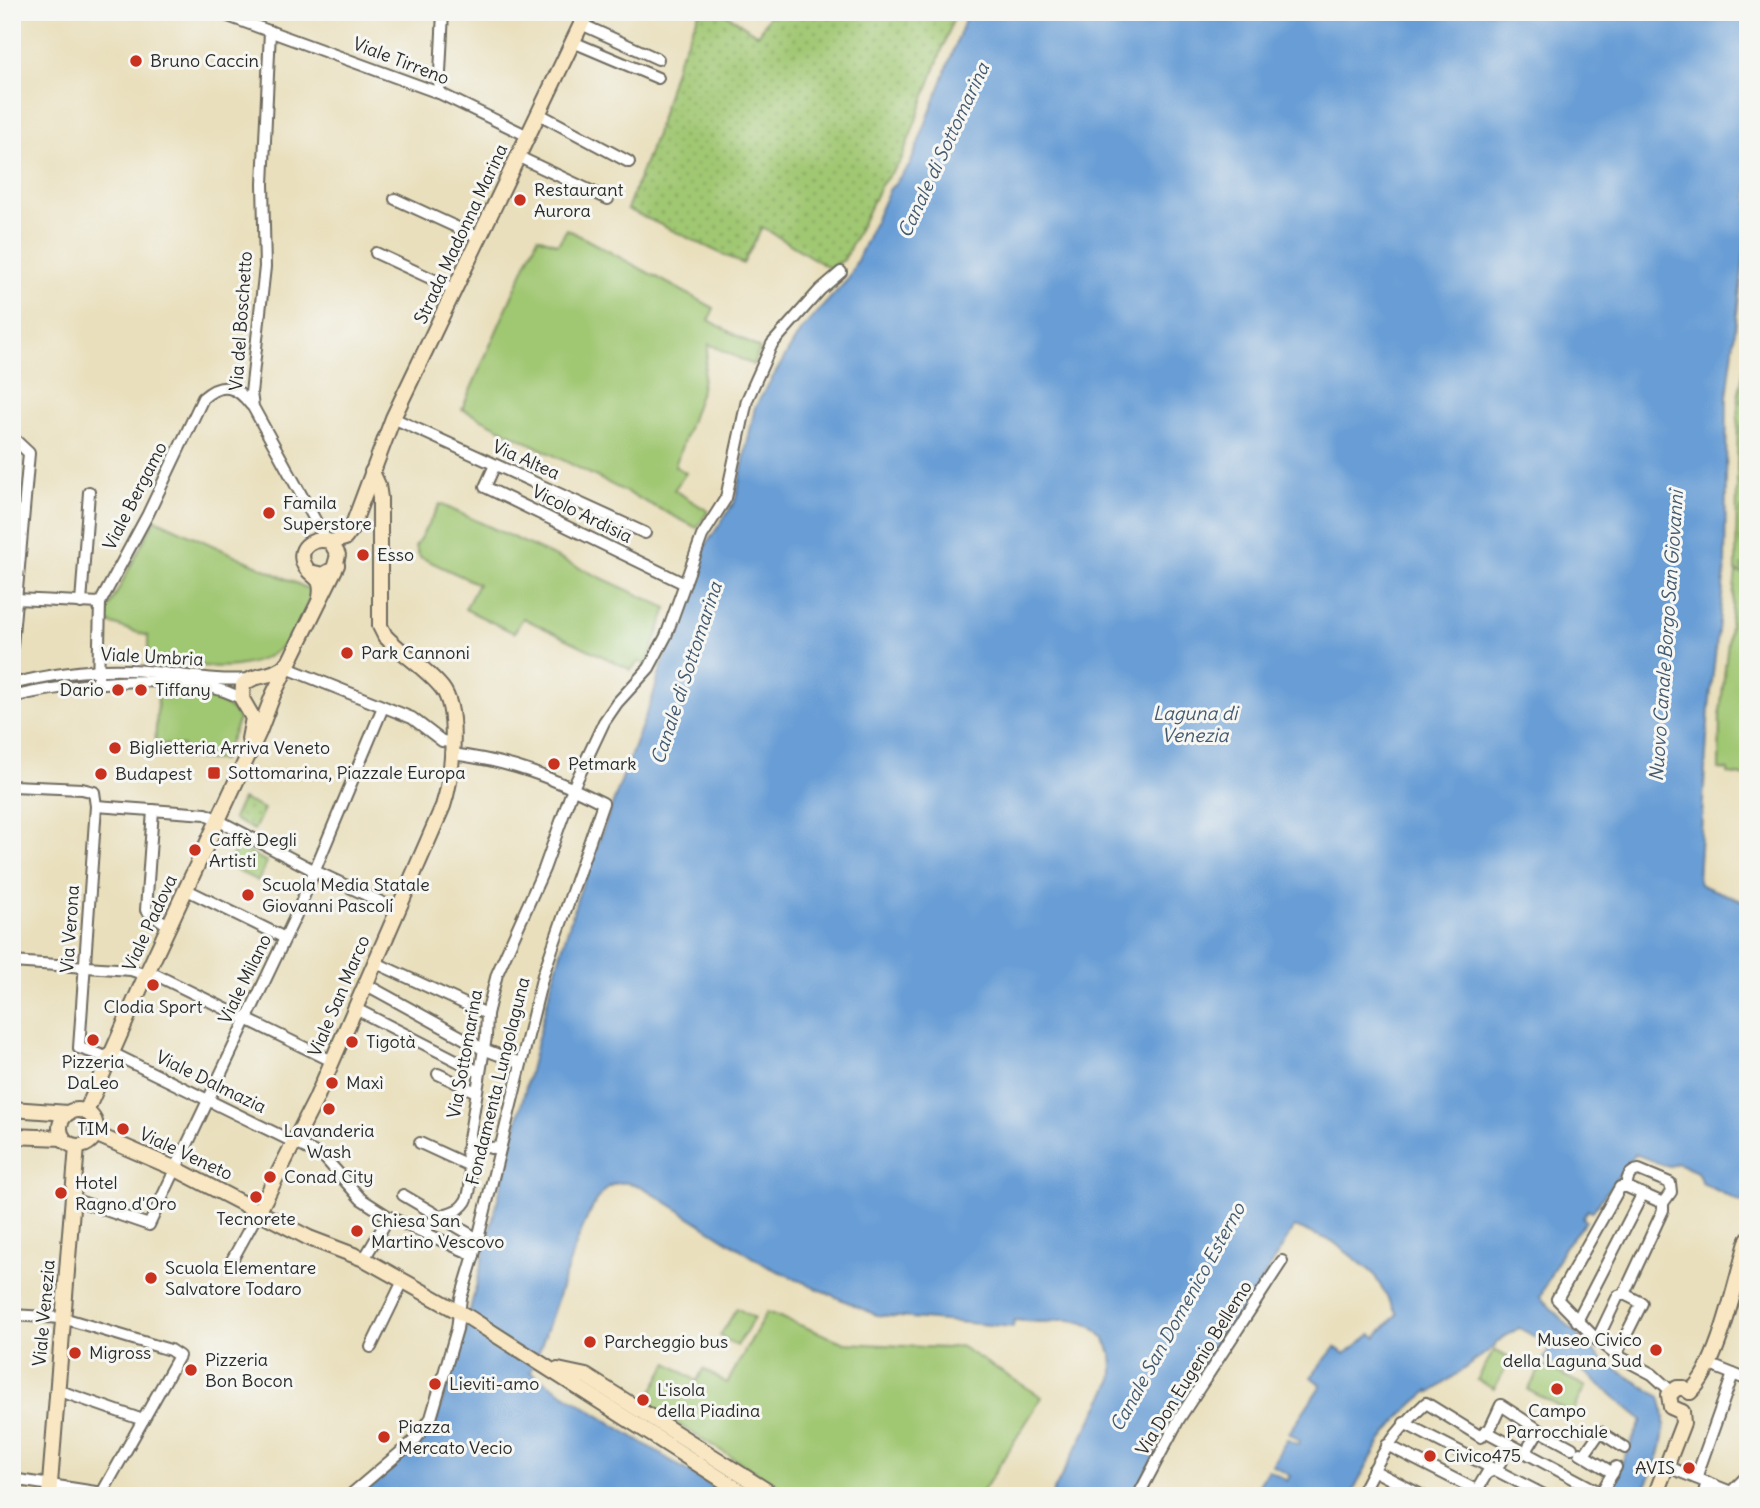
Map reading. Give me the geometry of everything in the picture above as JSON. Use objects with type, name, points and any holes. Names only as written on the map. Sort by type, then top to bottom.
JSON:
[{"type":"street","name":"Viale Tirreno","points":[[217,12],[439,93],[528,136]]},
{"type":"street","points":[[439,93],[443,12]]},
{"type":"street","points":[[584,18],[658,59]]},
{"type":"street","name":"Strada Madonna Marina","points":[[372,472],[393,418],[584,18]]},
{"type":"street","name":"Via del Boschetto","points":[[270,31],[262,184],[265,267],[251,387],[253,407],[328,541]]},
{"type":"street","points":[[573,42],[658,78]]},
{"type":"street","points":[[539,114],[629,163]]},
{"type":"street","points":[[519,157],[608,200]]},
{"type":"street","points":[[395,198],[480,238]]},
{"type":"street","points":[[376,253],[456,290]]},
{"type":"street","name":"Via Sottomarina","points":[[425,1234],[429,1224],[438,1216],[463,1205],[469,1191],[468,1141],[484,1049],[487,1014],[497,974],[544,869],[573,788],[604,722],[649,668],[666,636],[702,536],[726,498],[747,400],[772,344],[820,290],[841,272]]},
{"type":"street","name":"Viale Bergamo","points":[[98,684],[100,603],[148,514],[203,398],[212,390],[228,388],[242,393],[253,407]]},
{"type":"street","name":"Via Altea","points":[[393,418],[645,533]]},
{"type":"street","points":[[12,437],[29,453],[12,646]]},
{"type":"street","name":"Vicolo Ardisia","points":[[495,465],[485,487],[685,584]]},
{"type":"street","points":[[308,544],[316,540],[345,538],[351,530],[372,472]]},
{"type":"street","name":"Viale San Marco","points":[[231,1262],[296,1142],[443,806],[449,781],[450,707],[446,695],[437,682],[388,640],[380,626],[380,498],[372,472]]},
{"type":"street","points":[[81,603],[89,492]]},
{"type":"street","points":[[313,515],[303,561],[321,584],[319,603]]},
{"type":"street","points":[[310,572],[323,575],[331,572],[337,565],[338,555],[328,541]]},
{"type":"street","name":"Viale Padova","points":[[86,1112],[187,890],[213,817],[250,752],[337,565]]},
{"type":"street","points":[[16,599],[100,603]]},
{"type":"street","points":[[256,678],[272,687],[272,700],[257,710],[245,703],[242,690],[256,678],[280,671],[289,664],[412,718],[451,748]]},
{"type":"street","name":"Viale Umbria","points":[[12,684],[47,675],[128,670],[226,680],[256,678]]},
{"type":"street","name":"Viale Umbria","points":[[12,697],[41,690],[98,684],[168,682],[216,688],[231,693],[245,703]]},
{"type":"street","name":"Viale Padova","points":[[245,703],[253,718],[249,738],[250,752]]},
{"type":"street","name":"Viale Milano","points":[[73,1199],[149,1225],[285,938],[383,707]]},
{"type":"street","name":"Fondamenta Lungolaguna","points":[[349,1496],[416,1439],[431,1418],[463,1315],[499,1147],[543,975],[603,803],[531,770],[451,748]]},
{"type":"street","points":[[12,786],[82,789],[94,792],[96,806],[213,817],[315,871],[396,909]]},
{"type":"street","name":"Via Verona","points":[[96,806],[79,1048],[111,1056]]},
{"type":"street","points":[[153,810],[146,910],[169,926]]},
{"type":"street","points":[[187,890],[285,938]]},
{"type":"street","points":[[12,962],[147,973],[332,1061]]},
{"type":"street","points":[[374,962],[487,1014]]},
{"type":"street","points":[[365,984],[484,1049],[520,1063]]},
{"type":"street","points":[[354,1008],[479,1072]]},
{"type":"street","name":"Viale Dalmazia","points":[[111,1056],[324,1157],[361,1199],[389,1217],[474,1255]]},
{"type":"street","points":[[438,1074],[476,1092]]},
{"type":"street","points":[[12,1109],[68,1113]]},
{"type":"street","points":[[12,1136],[63,1138],[77,1146],[88,1143],[95,1134],[95,1121],[86,1112],[74,1110],[68,1113],[60,1125],[63,1138]]},
{"type":"street","name":"Viale Veneto","points":[[95,1134],[176,1169],[309,1238],[364,1259],[463,1315],[748,1496]]},
{"type":"street","points":[[468,1141],[491,1148],[499,1147]]},
{"type":"street","points":[[420,1143],[470,1166]]},
{"type":"street","name":"Viale Venezia","points":[[49,1489],[77,1146]]},
{"type":"street","points":[[1625,1294],[1663,1209],[1663,1203],[1671,1192],[1671,1185],[1667,1181],[1636,1170],[1628,1177],[1627,1187]]},
{"type":"street","points":[[1663,1203],[1627,1187],[1620,1187],[1558,1299],[1597,1340],[1616,1355],[1652,1374],[1672,1392]]},
{"type":"street","points":[[403,1195],[478,1239]]},
{"type":"street","points":[[1577,1321],[1642,1195]]},
{"type":"street","points":[[364,1259],[389,1217]]},
{"type":"street","points":[[1690,1392],[1701,1380],[1708,1364],[1748,1239]]},
{"type":"street","name":"Via Don Eugenio Bellemo","points":[[1138,1496],[1179,1419],[1282,1261]]},
{"type":"street","points":[[371,1347],[403,1281]]},
{"type":"street","points":[[1597,1340],[1618,1296],[1625,1294],[1642,1303],[1616,1355]]},
{"type":"street","points":[[12,1315],[63,1318],[170,1350],[179,1356],[102,1493],[49,1489],[12,1479]]},
{"type":"street","points":[[542,1364],[586,1376],[775,1496]]},
{"type":"street","points":[[1708,1364],[1748,1380]]},
{"type":"street","points":[[1703,1496],[1702,1480],[1733,1374]]},
{"type":"street","points":[[1672,1392],[1681,1388],[1690,1392]]},
{"type":"street","points":[[57,1390],[143,1420]]},
{"type":"street","points":[[1672,1392],[1669,1403],[1674,1410],[1682,1412],[1689,1409],[1692,1402],[1690,1392]]},
{"type":"street","points":[[1360,1496],[1387,1444],[1404,1423],[1426,1403],[1481,1437],[1485,1431],[1488,1433],[1509,1445],[1601,1493],[1614,1470],[1539,1430],[1501,1405],[1488,1433]]},
{"type":"street","points":[[1656,1495],[1683,1423],[1682,1412]]},
{"type":"street","points":[[1404,1423],[1546,1496]]},
{"type":"street","points":[[1525,1453],[1539,1430]]},
{"type":"street","points":[[1579,1452],[1600,1432],[1625,1448]]},
{"type":"street","points":[[1387,1444],[1482,1493],[1487,1473],[1496,1469],[1509,1445]]},
{"type":"street","points":[[1668,1466],[1731,1492],[1744,1479],[1748,1480]]},
{"type":"street","points":[[1373,1470],[1423,1496]]},
{"type":"green space","points":[[700,12],[723,12],[758,35],[771,12],[956,12],[901,161],[881,185],[844,260],[829,268],[762,227],[743,264],[627,209],[656,134],[677,62]]},
{"type":"green space","points":[[567,229],[714,308],[709,320],[760,349],[753,365],[709,344],[700,394],[675,466],[686,473],[674,490],[708,511],[697,528],[462,409],[538,237],[558,244]]},
{"type":"green space","points":[[1748,349],[1748,575],[1736,572],[1738,397]]},
{"type":"green space","points":[[440,504],[667,608],[646,666],[639,661],[631,670],[523,618],[514,633],[465,609],[478,584],[420,557],[415,547]]},
{"type":"green space","points":[[155,519],[313,591],[292,636],[278,650],[244,665],[206,666],[148,660],[148,636],[106,622],[106,613]]},
{"type":"green space","points":[[1736,572],[1748,575],[1748,777],[1728,774],[1728,770],[1719,769],[1720,712]]},
{"type":"green space","points":[[158,695],[213,700],[232,710],[239,719],[222,760],[183,758],[183,746],[155,744]]},
{"type":"green space","points":[[242,799],[264,809],[254,830],[233,819]]},
{"type":"green space","points":[[237,846],[267,862],[258,881],[227,866]]},
{"type":"green space","points":[[737,1308],[754,1318],[737,1346],[720,1336]]},
{"type":"green space","points":[[767,1312],[845,1343],[945,1348],[960,1346],[1042,1397],[980,1496],[795,1496],[645,1404],[668,1363],[697,1381],[703,1369],[727,1383]]},
{"type":"green space","points":[[1494,1350],[1511,1359],[1494,1389],[1477,1380]]},
{"type":"green space","name":"Campo Parrocchiale","points":[[1543,1364],[1586,1387],[1572,1413],[1528,1390]]},
{"type":"water","name":"Laguna di Venezia","points":[[968,12],[1748,12],[1748,223],[1727,398],[1725,570],[1709,708],[1698,880],[1701,885],[1748,903],[1748,1206],[1702,1183],[1697,1172],[1677,1163],[1669,1167],[1635,1154],[1592,1212],[1588,1210],[1583,1218],[1586,1221],[1564,1247],[1540,1297],[1603,1361],[1660,1397],[1664,1432],[1656,1465],[1646,1486],[1664,1496],[1606,1496],[1642,1420],[1571,1361],[1567,1370],[1544,1359],[1551,1346],[1519,1328],[1495,1343],[1495,1346],[1431,1393],[1429,1391],[1402,1414],[1383,1438],[1351,1496],[1252,1496],[1268,1470],[1287,1481],[1290,1476],[1272,1465],[1287,1439],[1298,1445],[1300,1441],[1289,1433],[1321,1385],[1311,1377],[1335,1347],[1345,1354],[1371,1334],[1376,1337],[1397,1314],[1373,1273],[1332,1241],[1294,1227],[1221,1350],[1218,1349],[1163,1437],[1135,1496],[1051,1496],[1112,1381],[1109,1349],[1105,1340],[1090,1326],[1068,1320],[1014,1320],[1013,1327],[876,1315],[767,1266],[644,1188],[624,1183],[612,1185],[600,1196],[588,1215],[530,1372],[727,1496],[355,1496],[421,1443],[436,1421],[464,1334],[552,982],[577,899],[706,545],[735,501],[755,407],[801,330],[849,278],[889,190],[910,165]]},
{"type":"place","name":"Bruno Caccin","points":[[136,61]]},
{"type":"place","name":"Restaurant Aurora","points":[[520,200]]},
{"type":"place","name":"Famila Superstore","points":[[269,513]]},
{"type":"place","name":"Esso","points":[[363,555]]},
{"type":"place","name":"Park Cannoni","points":[[347,653]]},
{"type":"place","name":"Dario","points":[[118,690]]},
{"type":"place","name":"Tiffany","points":[[141,690]]},
{"type":"place","name":"Biglietteria Arriva Veneto","points":[[115,748]]},
{"type":"place","name":"Petmark","points":[[554,764]]},
{"type":"place","name":"Sottomarina, Piazzale Europa","points":[[214,773]]},
{"type":"place","name":"Budapest","points":[[101,774]]},
{"type":"place","name":"Caffè Degli Artisti","points":[[195,850]]},
{"type":"place","name":"Scuola Media Statale Giovanni Pascoli","points":[[248,895]]},
{"type":"place","name":"Clodia Sport","points":[[153,985]]},
{"type":"place","name":"Pizzeria DaLeo","points":[[93,1040]]},
{"type":"place","name":"Tigotà","points":[[352,1042]]},
{"type":"place","name":"Maxì","points":[[332,1083]]},
{"type":"place","name":"Lavanderia Wash","points":[[329,1109]]},
{"type":"place","name":"TIM","points":[[123,1129]]},
{"type":"place","name":"Conad City","points":[[270,1177]]},
{"type":"place","name":"Hotel Ragno d'Oro","points":[[61,1193]]},
{"type":"place","name":"Tecnorete","points":[[256,1197]]},
{"type":"place","name":"Chiesa San Martino Vescovo","points":[[357,1231]]},
{"type":"place","name":"Scuola Elementare Salvatore Todaro","points":[[151,1278]]},
{"type":"place","name":"Parcheggio bus","points":[[590,1342]]},
{"type":"place","name":"Museo Civico della Laguna Sud","points":[[1656,1350]]},
{"type":"place","name":"Migross","points":[[75,1353]]},
{"type":"place","name":"Pizzeria Bon Bocon","points":[[191,1370]]},
{"type":"place","name":"Lieviti-amo","points":[[435,1384]]},
{"type":"place","name":"Campo Parrocchiale","points":[[1557,1389]]},
{"type":"place","name":"L'isola della Piadina","points":[[643,1400]]},
{"type":"place","name":"Piazza Mercato Vecio","points":[[384,1437]]},
{"type":"place","name":"Civico475","points":[[1430,1456]]},
{"type":"place","name":"AVIS","points":[[1689,1468]]},
{"type":"water label","name":"Canale di Sottomarina","points":[[943,150]]},
{"type":"water label","name":"Nuovo Canale Borgo San Giovanni","points":[[1666,636]]},
{"type":"water label","name":"Canale di Sottomarina","points":[[686,673]]},
{"type":"water label","name":"Canale San Domenico Esterno","points":[[1177,1317]]}]
